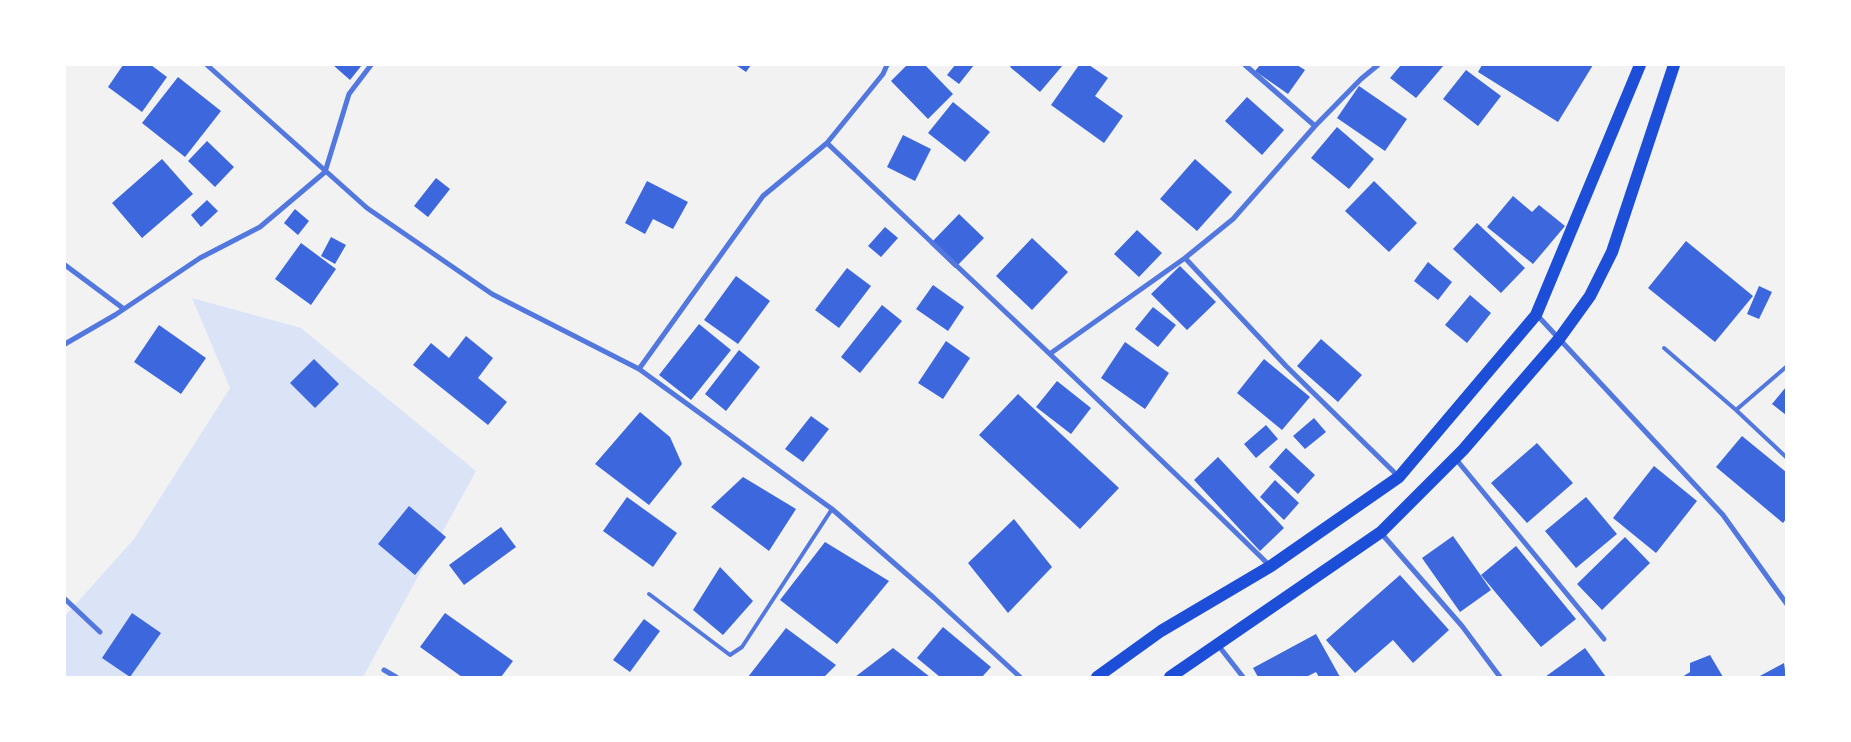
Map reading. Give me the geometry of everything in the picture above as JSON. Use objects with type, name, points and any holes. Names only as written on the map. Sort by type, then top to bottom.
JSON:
[{"type":"main road","points":[[1097,677],[1161,631],[1271,566],[1399,477],[1536,315],[1640,65]]},
{"type":"main road","points":[[1170,677],[1381,532],[1455,458],[1559,339],[1590,296],[1612,252],[1674,65]]},
{"type":"street","points":[[207,65],[367,208],[492,294],[639,369],[832,509],[1020,677]]},
{"type":"street","points":[[65,344],[124,309],[200,258],[260,227],[325,172],[349,94],[371,65]]},
{"type":"street","points":[[639,369],[763,196],[827,143],[883,74],[887,65]]},
{"type":"street","points":[[1245,65],[1315,126]]},
{"type":"street","points":[[1050,353],[1185,258],[1233,219],[1315,126],[1361,79],[1378,65]]},
{"type":"street","points":[[827,143],[1003,312],[1050,353],[1271,566]]},
{"type":"street","points":[[1185,258],[1286,366],[1399,477]]},
{"type":"street","points":[[65,265],[124,309]]},
{"type":"street","points":[[1536,315],[1723,515],[1786,603]]},
{"type":"street","points":[[1455,458],[1604,639]]},
{"type":"street","points":[[1381,532],[1462,626],[1500,677]]},
{"type":"street","points":[[65,598],[100,632]]},
{"type":"street","points":[[1218,644],[1243,677]]},
{"type":"street","points":[[384,670],[396,677]]},
{"type":"lane","points":[[1664,348],[1736,410],[1786,458]]},
{"type":"lane","points":[[1736,410],[1786,367]]},
{"type":"lane","points":[[649,594],[730,654],[742,647],[832,509]]},
{"type":"shaded area","points":[[192,298],[301,328],[476,471],[363,677],[65,677],[65,616],[134,539],[230,388]]},
{"type":"building","points":[[123,65],[151,65],[167,77],[142,112],[108,87]]},
{"type":"building","points":[[333,65],[362,65],[350,80]]},
{"type":"building","points":[[736,65],[751,65],[746,72]]},
{"type":"building","points":[[907,65],[925,65],[953,94],[928,119],[891,81]]},
{"type":"building","points":[[955,65],[974,65],[959,84],[947,75]]},
{"type":"building","points":[[1012,65],[1063,65],[1040,92],[1010,67]]},
{"type":"building","points":[[1079,65],[1089,65],[1108,78],[1095,96],[1123,116],[1104,143],[1051,105]]},
{"type":"building","points":[[1260,65],[1297,65],[1305,70],[1288,94],[1255,71]]},
{"type":"building","points":[[1401,65],[1444,65],[1416,98],[1390,78]]},
{"type":"building","points":[[1482,65],[1593,65],[1558,122],[1478,72]]},
{"type":"building","points":[[1466,70],[1501,96],[1478,126],[1443,99]]},
{"type":"building","points":[[178,77],[221,111],[185,157],[142,123]]},
{"type":"building","points":[[1359,86],[1407,119],[1385,151],[1337,118]]},
{"type":"building","points":[[1247,97],[1284,130],[1262,155],[1225,121]]},
{"type":"building","points":[[953,102],[990,132],[965,162],[928,133]]},
{"type":"building","points":[[1337,127],[1374,159],[1349,189],[1311,158]]},
{"type":"building","points":[[903,135],[931,149],[915,181],[887,167]]},
{"type":"building","points":[[207,141],[234,167],[215,187],[188,161]]},
{"type":"building","points":[[162,159],[193,194],[142,238],[112,203]]},
{"type":"building","points":[[1195,159],[1232,192],[1197,231],[1160,199]]},
{"type":"building","points":[[436,178],[450,189],[428,217],[414,206]]},
{"type":"building","points":[[647,181],[688,202],[673,229],[653,219],[645,234],[625,223]]},
{"type":"building","points":[[1374,181],[1417,223],[1389,252],[1345,211]]},
{"type":"building","points":[[1513,196],[1532,212],[1539,205],[1565,226],[1533,264],[1487,227]]},
{"type":"building","points":[[207,200],[218,211],[201,227],[191,215]]},
{"type":"building","points":[[295,209],[309,221],[298,235],[284,223]]},
{"type":"building","points":[[959,214],[984,238],[955,268],[930,244]]},
{"type":"building","points":[[1477,223],[1525,268],[1501,293],[1453,249]]},
{"type":"building","points":[[885,227],[898,238],[881,257],[868,246]]},
{"type":"building","points":[[1137,230],[1162,253],[1139,277],[1114,254]]},
{"type":"building","points":[[331,237],[346,245],[335,264],[321,256]]},
{"type":"building","points":[[1032,238],[1068,272],[1032,310],[996,276]]},
{"type":"building","points":[[1686,241],[1753,296],[1715,342],[1648,288]]},
{"type":"building","points":[[301,243],[336,269],[311,305],[275,279]]},
{"type":"building","points":[[1428,262],[1452,282],[1438,300],[1414,281]]},
{"type":"building","points":[[1180,266],[1216,302],[1187,330],[1151,294]]},
{"type":"building","points":[[847,268],[871,286],[839,328],[815,310]]},
{"type":"building","points":[[736,276],[770,301],[738,344],[704,320]]},
{"type":"building","points":[[933,285],[964,307],[948,331],[916,309]]},
{"type":"building","points":[[1759,286],[1772,292],[1759,319],[1747,314]]},
{"type":"building","points":[[1470,295],[1491,313],[1467,343],[1445,325]]},
{"type":"building","points":[[882,305],[902,321],[860,373],[841,357]]},
{"type":"building","points":[[1153,307],[1176,325],[1158,347],[1135,329]]},
{"type":"building","points":[[699,324],[731,350],[691,400],[659,375]]},
{"type":"building","points":[[159,325],[206,358],[181,394],[134,362]]},
{"type":"building","points":[[466,336],[493,358],[478,378],[507,402],[488,425],[413,365],[431,343],[449,358]]},
{"type":"building","points":[[1321,339],[1362,375],[1338,402],[1297,366]]},
{"type":"building","points":[[946,341],[970,358],[943,399],[918,383]]},
{"type":"building","points":[[1125,342],[1169,373],[1145,409],[1101,378]]},
{"type":"building","points":[[739,350],[760,367],[726,411],[705,394]]},
{"type":"building","points":[[314,359],[339,384],[315,408],[290,383]]},
{"type":"building","points":[[1264,359],[1310,397],[1282,430],[1237,393]]},
{"type":"building","points":[[1057,381],[1091,408],[1071,434],[1036,407]]},
{"type":"building","points":[[1786,387],[1786,415],[1772,404]]},
{"type":"building","points":[[1018,394],[1119,488],[1080,529],[979,435]]},
{"type":"building","points":[[640,412],[670,437],[682,464],[649,505],[595,464]]},
{"type":"building","points":[[811,416],[829,429],[803,462],[785,449]]},
{"type":"building","points":[[1314,418],[1326,432],[1305,449],[1293,436]]},
{"type":"building","points":[[1266,425],[1278,439],[1256,458],[1244,444]]},
{"type":"building","points":[[1742,436],[1786,472],[1786,519],[1783,523],[1716,467]]},
{"type":"building","points":[[1537,443],[1573,483],[1527,523],[1491,483]]},
{"type":"building","points":[[1286,448],[1315,475],[1298,494],[1269,467]]},
{"type":"building","points":[[1218,457],[1284,528],[1260,551],[1194,480]]},
{"type":"building","points":[[1654,466],[1697,501],[1656,553],[1613,518]]},
{"type":"building","points":[[743,477],[796,509],[769,551],[711,507]]},
{"type":"building","points":[[1275,480],[1299,503],[1284,520],[1260,497]]},
{"type":"building","points":[[627,497],[677,533],[653,567],[603,531]]},
{"type":"building","points":[[1586,497],[1617,534],[1576,568],[1545,531]]},
{"type":"building","points":[[409,506],[446,537],[415,575],[378,544]]},
{"type":"building","points":[[1014,519],[1052,567],[1008,613],[968,563]]},
{"type":"building","points":[[501,527],[516,547],[464,585],[449,565]]},
{"type":"building","points":[[1453,536],[1491,590],[1460,612],[1422,558]]},
{"type":"building","points":[[1625,537],[1650,563],[1602,610],[1577,584]]},
{"type":"building","points":[[825,542],[889,581],[837,644],[780,600]]},
{"type":"building","points":[[1516,546],[1576,619],[1541,647],[1481,575]]},
{"type":"building","points":[[720,567],[753,601],[723,635],[693,610]]},
{"type":"building","points":[[1400,575],[1449,630],[1413,663],[1393,640],[1355,673],[1326,640]]},
{"type":"building","points":[[132,613],[161,633],[130,677],[102,658]]},
{"type":"building","points":[[445,613],[513,661],[501,677],[462,677],[420,647]]},
{"type":"building","points":[[644,619],[660,631],[630,672],[613,660]]},
{"type":"building","points":[[943,627],[991,667],[982,677],[940,677],[917,658]]},
{"type":"building","points":[[786,628],[836,665],[824,677],[748,677]]},
{"type":"building","points":[[1316,634],[1340,677],[1319,677],[1316,672],[1306,677],[1258,677],[1253,668]]},
{"type":"building","points":[[893,648],[930,677],[855,677]]},
{"type":"building","points":[[1585,648],[1606,677],[1545,677]]},
{"type":"building","points":[[1710,655],[1723,677],[1682,677],[1690,672],[1690,663]]},
{"type":"building","points":[[1784,663],[1786,677],[1758,677]]}]
